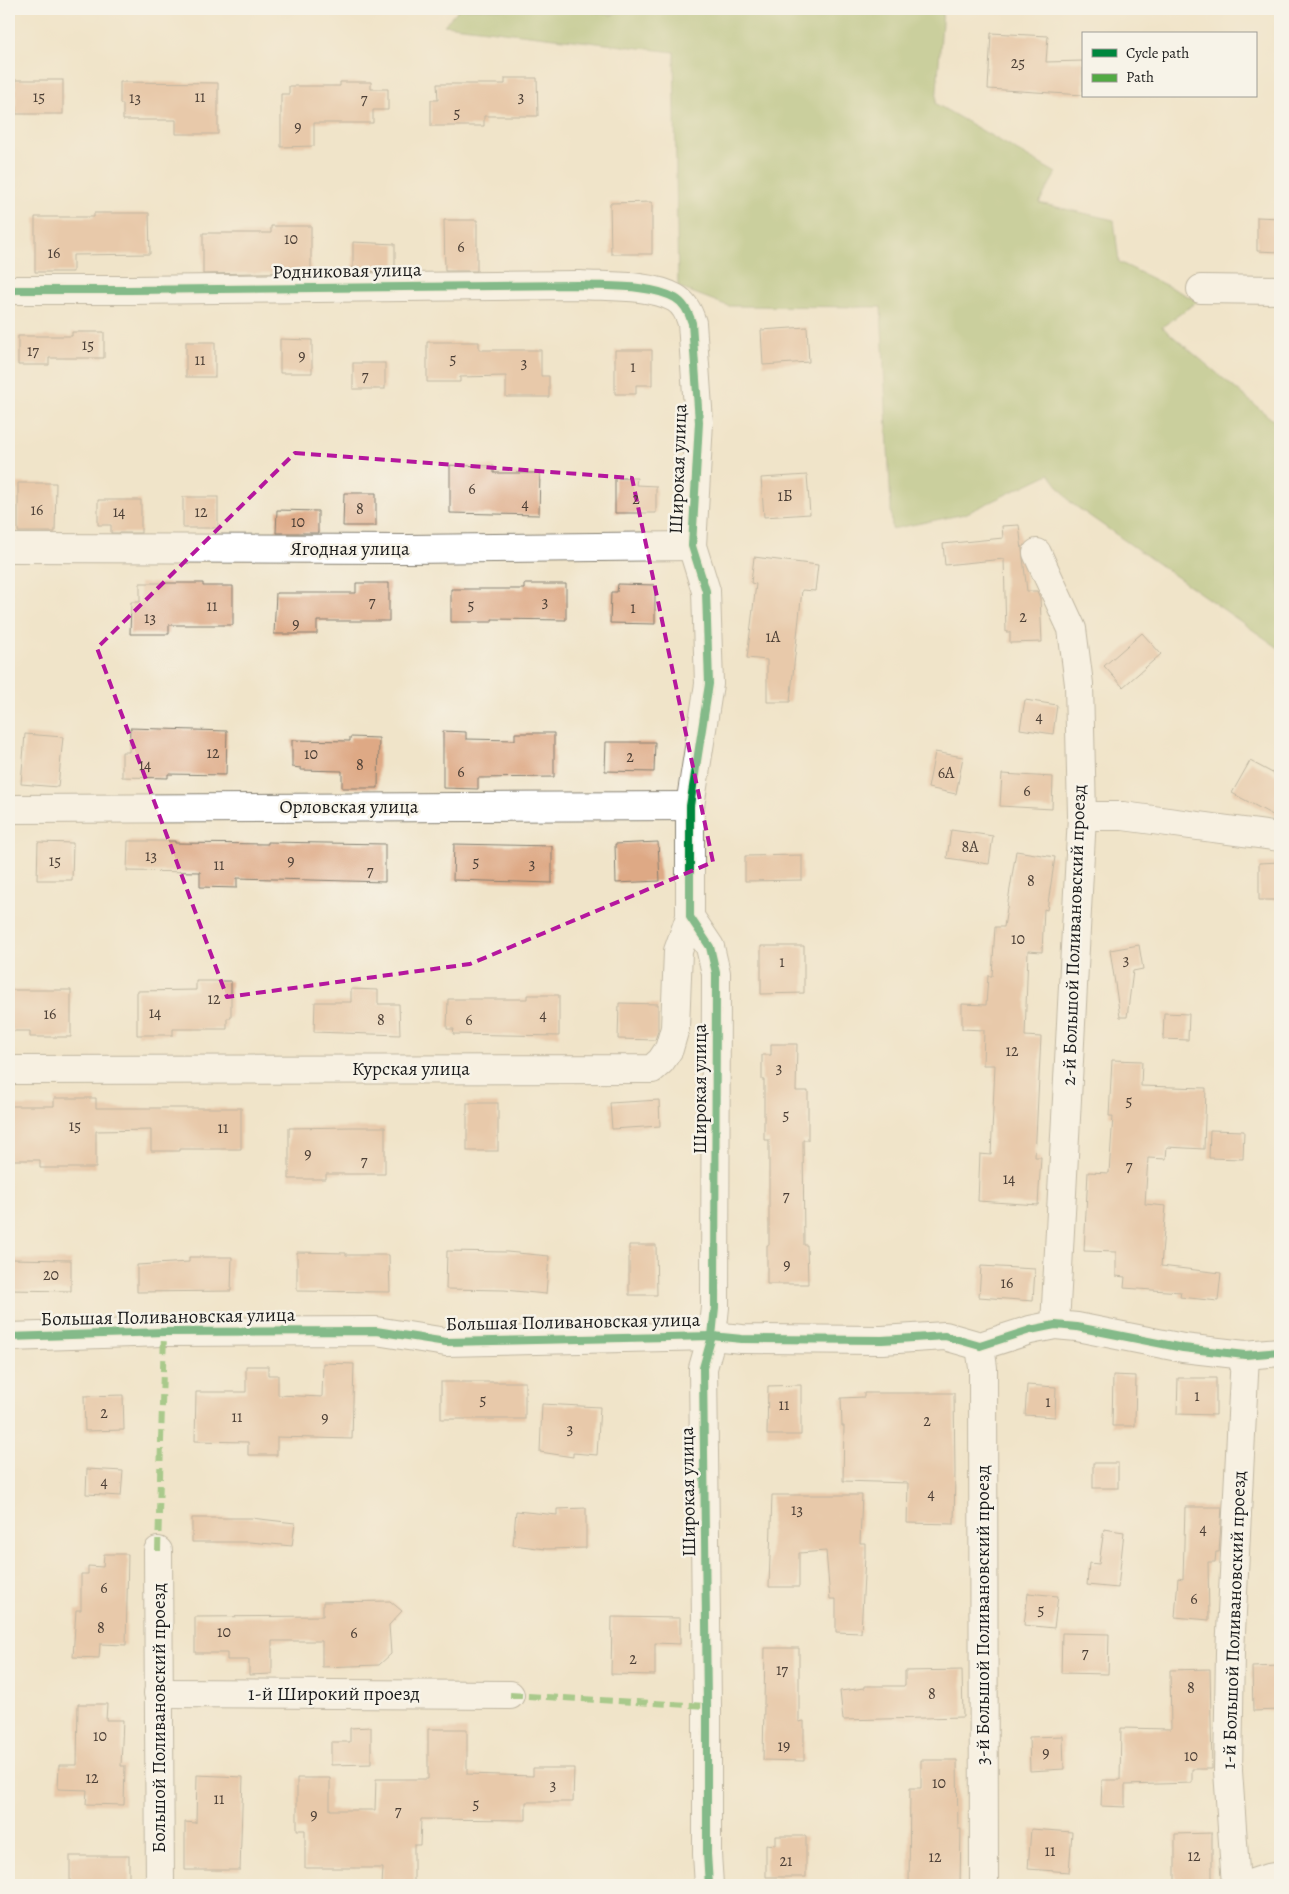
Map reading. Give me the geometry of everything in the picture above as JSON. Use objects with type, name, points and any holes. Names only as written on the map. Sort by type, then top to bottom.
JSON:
[{"type":"street","name":"Родниковая улица","points":[[9,290],[579,285],[646,289],[675,298],[682,304]]},
{"type":"street","points":[[1201,289],[1280,290]]},
{"type":"street","name":"Широкая улица","points":[[682,304],[689,313],[692,323],[699,422],[692,546],[706,591],[709,684],[690,806],[690,917],[710,948],[716,973],[715,1307],[712,1336],[703,1368],[707,1854],[710,1885]]},
{"type":"street","name":"Ягодная улица","points":[[9,548],[408,549],[692,546]]},
{"type":"street","name":"2-й Большой Поливановский проезд","points":[[1038,553],[1072,628],[1079,684],[1082,816],[1055,1325]]},
{"type":"street","name":"Орловская улица","points":[[9,809],[690,806]]},
{"type":"street","points":[[1082,816],[1123,816],[1280,837]]},
{"type":"street","name":"Курская улица","points":[[9,1070],[652,1069],[669,1050],[675,1028],[678,951],[690,917]]},
{"type":"street","points":[[980,1346],[1030,1330],[1055,1325],[1077,1327],[1183,1348],[1245,1355],[1280,1352]]},
{"type":"street","name":"Большая Поливановская улица","points":[[9,1337],[164,1332],[347,1331],[376,1331],[446,1342],[712,1336],[742,1339],[882,1340],[945,1336],[980,1346]]},
{"type":"street","name":"3-й Большой Поливановский проезд","points":[[980,1346],[984,1368],[984,1885]]},
{"type":"street","name":"1-й Большой Поливановский проезд","points":[[1236,1885],[1228,1771],[1230,1652],[1245,1355]]},
{"type":"street","name":"Большой Поливановский проезд","points":[[158,1551],[160,1885]]},
{"type":"street","name":"1-й Широкий проезд","points":[[158,1694],[510,1695]]},
{"type":"street","points":[[1247,1885],[1280,1876]]},
{"type":"highlighted area","points":[[295,453],[632,478],[713,862],[470,964],[227,997],[97,648]]},
{"type":"green space","points":[[459,9],[578,9],[611,15],[627,9],[943,9],[936,104],[1056,173],[1039,203],[1114,220],[1119,262],[1198,301],[1162,327],[1280,426],[1280,649],[1071,503],[1049,474],[965,514],[892,529],[881,307],[728,306],[678,287],[674,52],[444,25]]},
{"type":"building","points":[[991,33],[1048,36],[1046,62],[1082,61],[1082,95],[988,89]]},
{"type":"building","points":[[505,78],[537,78],[538,116],[484,116],[484,126],[431,126],[431,100],[438,100],[437,84],[505,84]]},
{"type":"building","points":[[16,80],[63,80],[63,114],[16,114]]},
{"type":"building","points":[[120,82],[218,83],[218,134],[176,134],[176,120],[123,120],[123,104],[120,104]]},
{"type":"building","points":[[340,82],[371,82],[371,89],[388,89],[388,110],[373,110],[373,123],[314,123],[314,146],[281,147],[281,94],[289,94],[289,86],[340,86]]},
{"type":"building","points":[[652,202],[652,254],[611,254],[610,203]]},
{"type":"building","points":[[94,213],[149,213],[150,254],[73,255],[73,272],[35,272],[35,217],[94,217]]},
{"type":"building","points":[[1257,217],[1280,218],[1280,252],[1257,251]]},
{"type":"building","points":[[444,220],[477,220],[477,271],[445,271]]},
{"type":"building","points":[[271,226],[311,226],[311,272],[203,274],[203,233],[271,233]]},
{"type":"building","points":[[353,242],[395,244],[395,271],[353,272]]},
{"type":"building","points":[[807,327],[809,362],[763,365],[761,330]]},
{"type":"building","points":[[72,332],[104,332],[104,358],[49,358],[49,365],[18,365],[18,336],[72,336]]},
{"type":"building","points":[[280,339],[312,340],[312,373],[280,373]]},
{"type":"building","points":[[186,342],[215,342],[215,377],[186,377]]},
{"type":"building","points":[[427,342],[479,342],[479,350],[541,350],[541,376],[549,376],[549,397],[506,397],[506,376],[460,377],[460,382],[427,382]]},
{"type":"building","points":[[615,350],[652,350],[652,385],[636,385],[636,394],[615,394]]},
{"type":"building","points":[[353,363],[385,363],[385,389],[353,389]]},
{"type":"building","points":[[450,465],[494,466],[494,473],[540,473],[539,515],[450,513]]},
{"type":"building","points":[[807,475],[810,514],[764,517],[761,478]]},
{"type":"building","points":[[615,478],[637,478],[636,485],[656,486],[656,513],[615,513]]},
{"type":"building","points":[[18,483],[56,483],[55,532],[18,532]]},
{"type":"building","points":[[344,493],[376,493],[376,526],[343,526]]},
{"type":"building","points":[[183,497],[218,497],[218,528],[183,528]]},
{"type":"building","points":[[98,500],[141,500],[141,533],[111,533],[111,525],[98,525]]},
{"type":"building","points":[[277,510],[318,511],[318,533],[276,533]]},
{"type":"building","points":[[1019,525],[1027,591],[1037,591],[1040,598],[1042,642],[1010,643],[1010,632],[1006,632],[1004,559],[945,565],[943,544],[1003,538],[1002,526]]},
{"type":"building","points":[[754,557],[818,565],[815,591],[802,590],[790,702],[767,702],[767,660],[747,658],[756,584],[751,583]]},
{"type":"building","points":[[140,583],[203,583],[203,586],[233,586],[233,625],[169,625],[169,634],[130,634],[131,602],[140,602]]},
{"type":"building","points":[[356,583],[389,583],[389,621],[317,621],[317,634],[274,634],[276,593],[356,593]]},
{"type":"building","points":[[524,584],[566,584],[566,620],[492,619],[492,622],[451,622],[451,589],[524,589]]},
{"type":"building","points":[[618,584],[655,585],[655,624],[610,623],[611,592],[617,592]]},
{"type":"building","points":[[1142,633],[1161,654],[1123,687],[1104,666]]},
{"type":"building","points":[[1025,700],[1057,705],[1053,734],[1020,729]]},
{"type":"building","points":[[130,728],[227,731],[226,775],[168,774],[168,778],[122,777],[122,752],[129,752]]},
{"type":"building","points":[[443,731],[466,732],[466,739],[515,740],[515,733],[554,733],[554,777],[478,778],[478,789],[443,788]]},
{"type":"building","points":[[25,734],[63,737],[58,787],[21,784]]},
{"type":"building","points":[[350,737],[379,738],[378,788],[342,788],[342,771],[301,770],[301,768],[292,767],[292,740],[350,741]]},
{"type":"building","points":[[606,742],[655,742],[654,772],[605,771]]},
{"type":"building","points":[[935,752],[963,757],[956,794],[928,788]]},
{"type":"building","points":[[1250,761],[1280,777],[1280,819],[1232,793]]},
{"type":"building","points":[[1002,774],[1053,777],[1052,809],[1000,806]]},
{"type":"building","points":[[951,830],[993,836],[989,864],[947,858]]},
{"type":"building","points":[[128,841],[385,844],[385,882],[237,878],[237,888],[200,887],[200,872],[127,871]]},
{"type":"building","points":[[38,842],[73,843],[72,880],[37,880]]},
{"type":"building","points":[[658,842],[660,881],[616,883],[615,844]]},
{"type":"building","points":[[454,844],[552,846],[552,883],[453,880]]},
{"type":"building","points":[[1016,851],[1055,857],[1047,910],[1044,909],[1042,952],[1028,951],[1025,1036],[1041,1037],[1035,1157],[1041,1157],[1038,1205],[978,1201],[980,1154],[991,1155],[995,1065],[983,1065],[984,1030],[962,1029],[962,1004],[986,1005],[988,976],[992,976],[995,927],[1004,927]]},
{"type":"building","points":[[802,855],[802,880],[745,881],[745,856]]},
{"type":"building","points":[[1280,862],[1280,900],[1259,900],[1259,863]]},
{"type":"building","points":[[1139,945],[1143,969],[1133,971],[1127,1017],[1120,1017],[1110,950]]},
{"type":"building","points":[[761,946],[804,946],[804,993],[761,994]]},
{"type":"building","points":[[196,981],[231,981],[231,1018],[227,1018],[227,1029],[173,1029],[173,1035],[137,1035],[137,991],[196,990]]},
{"type":"building","points":[[351,989],[378,990],[378,1004],[399,1004],[400,1035],[314,1032],[315,1002],[351,1002]]},
{"type":"building","points":[[9,990],[71,990],[71,1037],[30,1037],[30,1031],[9,1031]]},
{"type":"building","points":[[527,995],[559,995],[559,1036],[453,1034],[454,1029],[447,1029],[448,999],[527,999]]},
{"type":"building","points":[[619,1003],[658,1004],[658,1031],[655,1040],[618,1039]]},
{"type":"building","points":[[1164,1013],[1189,1014],[1188,1040],[1163,1039]]},
{"type":"building","points":[[771,1044],[797,1044],[796,1091],[808,1091],[808,1140],[803,1140],[804,1245],[807,1245],[808,1284],[767,1284],[769,1140],[764,1140],[762,1055],[771,1055]]},
{"type":"building","points":[[1112,1060],[1142,1061],[1141,1086],[1206,1088],[1204,1149],[1167,1147],[1166,1159],[1148,1158],[1145,1204],[1166,1206],[1161,1266],[1221,1273],[1218,1301],[1180,1297],[1181,1292],[1124,1288],[1125,1277],[1116,1276],[1116,1252],[1084,1251],[1088,1172],[1109,1173],[1113,1116],[1109,1116]]},
{"type":"building","points":[[54,1098],[96,1098],[96,1108],[241,1108],[241,1149],[151,1151],[151,1130],[96,1131],[96,1168],[40,1168],[40,1160],[9,1160],[9,1106],[54,1106]]},
{"type":"building","points":[[659,1100],[660,1126],[612,1129],[610,1103]]},
{"type":"building","points":[[467,1103],[498,1103],[498,1151],[467,1151]]},
{"type":"building","points":[[385,1127],[385,1174],[326,1174],[326,1179],[289,1179],[289,1128]]},
{"type":"building","points":[[1210,1130],[1244,1131],[1243,1159],[1209,1158]]},
{"type":"building","points":[[629,1245],[656,1245],[657,1295],[629,1295]]},
{"type":"building","points":[[447,1251],[507,1252],[549,1256],[546,1294],[504,1290],[446,1289]]},
{"type":"building","points":[[297,1252],[389,1255],[390,1292],[297,1291]]},
{"type":"building","points":[[189,1257],[232,1257],[231,1291],[137,1292],[137,1265],[189,1262]]},
{"type":"building","points":[[9,1259],[71,1260],[71,1291],[9,1290]]},
{"type":"building","points":[[981,1266],[1035,1269],[1033,1301],[979,1297]]},
{"type":"building","points":[[323,1363],[354,1364],[352,1439],[277,1437],[277,1455],[248,1455],[248,1442],[195,1441],[196,1392],[246,1392],[246,1366],[268,1366],[268,1375],[278,1375],[278,1395],[322,1397]]},
{"type":"building","points":[[1113,1375],[1136,1376],[1135,1426],[1112,1426]]},
{"type":"building","points":[[1178,1378],[1216,1378],[1216,1415],[1177,1414]]},
{"type":"building","points":[[441,1382],[525,1382],[525,1419],[441,1419]]},
{"type":"building","points":[[801,1385],[801,1435],[767,1435],[768,1386]]},
{"type":"building","points":[[1027,1385],[1056,1387],[1055,1417],[1025,1415]]},
{"type":"building","points":[[864,1393],[954,1393],[954,1524],[907,1523],[908,1483],[843,1481],[844,1426],[842,1426],[841,1398],[864,1397]]},
{"type":"building","points":[[123,1395],[124,1430],[85,1431],[84,1396]]},
{"type":"building","points":[[542,1404],[600,1407],[597,1455],[573,1453],[573,1457],[540,1452]]},
{"type":"building","points":[[1093,1463],[1118,1463],[1118,1488],[1093,1488]]},
{"type":"building","points":[[87,1469],[123,1471],[121,1496],[86,1494]]},
{"type":"building","points":[[772,1495],[862,1495],[860,1543],[865,1543],[865,1556],[861,1633],[836,1632],[836,1599],[830,1599],[826,1551],[799,1553],[799,1587],[769,1587]]},
{"type":"building","points":[[1185,1507],[1222,1507],[1219,1552],[1216,1552],[1215,1562],[1208,1562],[1209,1620],[1175,1617],[1178,1578],[1183,1579]]},
{"type":"building","points":[[586,1508],[586,1548],[546,1549],[513,1545],[516,1511],[557,1515],[557,1509]]},
{"type":"building","points":[[192,1518],[251,1518],[295,1523],[292,1546],[250,1542],[192,1542]]},
{"type":"building","points":[[1104,1529],[1124,1532],[1118,1588],[1087,1585],[1089,1563],[1099,1564]]},
{"type":"building","points":[[104,1554],[128,1554],[126,1645],[100,1644],[99,1658],[73,1657],[76,1610],[81,1610],[81,1574],[88,1574],[88,1566],[103,1567]]},
{"type":"building","points":[[1028,1593],[1058,1596],[1054,1628],[1024,1625]]},
{"type":"building","points":[[390,1601],[402,1611],[389,1625],[391,1654],[379,1665],[322,1667],[322,1641],[272,1641],[272,1674],[249,1675],[249,1660],[227,1660],[227,1653],[195,1653],[195,1617],[323,1616],[323,1602]]},
{"type":"building","points":[[612,1617],[680,1618],[680,1644],[655,1643],[655,1675],[611,1674]]},
{"type":"building","points":[[1062,1633],[1109,1634],[1108,1674],[1061,1673]]},
{"type":"building","points":[[765,1648],[799,1648],[799,1722],[804,1721],[804,1761],[763,1760]]},
{"type":"building","points":[[1280,1666],[1280,1710],[1253,1711],[1252,1667]]},
{"type":"building","points":[[1210,1669],[1212,1769],[1192,1769],[1192,1783],[1125,1785],[1125,1807],[1101,1806],[1102,1780],[1120,1780],[1121,1728],[1171,1729],[1170,1670]]},
{"type":"building","points":[[962,1670],[963,1717],[843,1720],[840,1691],[865,1688],[865,1686],[905,1686],[905,1671]]},
{"type":"building","points":[[78,1704],[107,1704],[106,1720],[123,1720],[121,1766],[125,1766],[124,1805],[86,1804],[87,1790],[58,1789],[59,1765],[77,1765]]},
{"type":"building","points":[[371,1727],[371,1764],[331,1765],[331,1742],[350,1742],[350,1728]]},
{"type":"building","points":[[428,1729],[467,1729],[467,1774],[533,1776],[533,1768],[574,1768],[573,1802],[526,1802],[526,1820],[421,1819],[420,1845],[414,1845],[414,1885],[382,1885],[383,1868],[305,1868],[305,1830],[297,1830],[297,1778],[330,1778],[330,1810],[375,1810],[376,1779],[428,1779]]},
{"type":"building","points":[[1063,1736],[1064,1769],[1030,1771],[1029,1737]]},
{"type":"building","points":[[921,1760],[957,1760],[958,1829],[961,1829],[960,1885],[909,1885],[910,1788],[921,1788]]},
{"type":"building","points":[[197,1775],[243,1777],[240,1870],[185,1870],[185,1822],[196,1823]]},
{"type":"building","points":[[1031,1829],[1072,1832],[1069,1872],[1028,1869]]},
{"type":"building","points":[[1212,1833],[1212,1880],[1202,1879],[1202,1885],[1175,1885],[1175,1834]]},
{"type":"building","points":[[776,1836],[806,1836],[806,1877],[766,1877],[766,1844],[776,1845]]},
{"type":"building","points":[[70,1856],[129,1856],[129,1885],[70,1885]]},
{"type":"marked path","points":[[158,1551],[164,1332]]},
{"type":"marked path","points":[[510,1695],[707,1706]]},
{"type":"cycle path","points":[[9,290],[615,286],[653,290],[675,298],[686,309],[692,323],[699,422],[692,546],[706,591],[709,684],[690,806],[690,917],[710,947],[716,973],[715,1307],[712,1336],[703,1368],[707,1854],[709,1885]]},
{"type":"cycle path","points":[[9,1337],[164,1332],[376,1331],[446,1342],[712,1336],[742,1339],[882,1340],[945,1336],[980,1346],[1030,1330],[1055,1325],[1077,1327],[1183,1348],[1245,1355],[1280,1352]]}]
